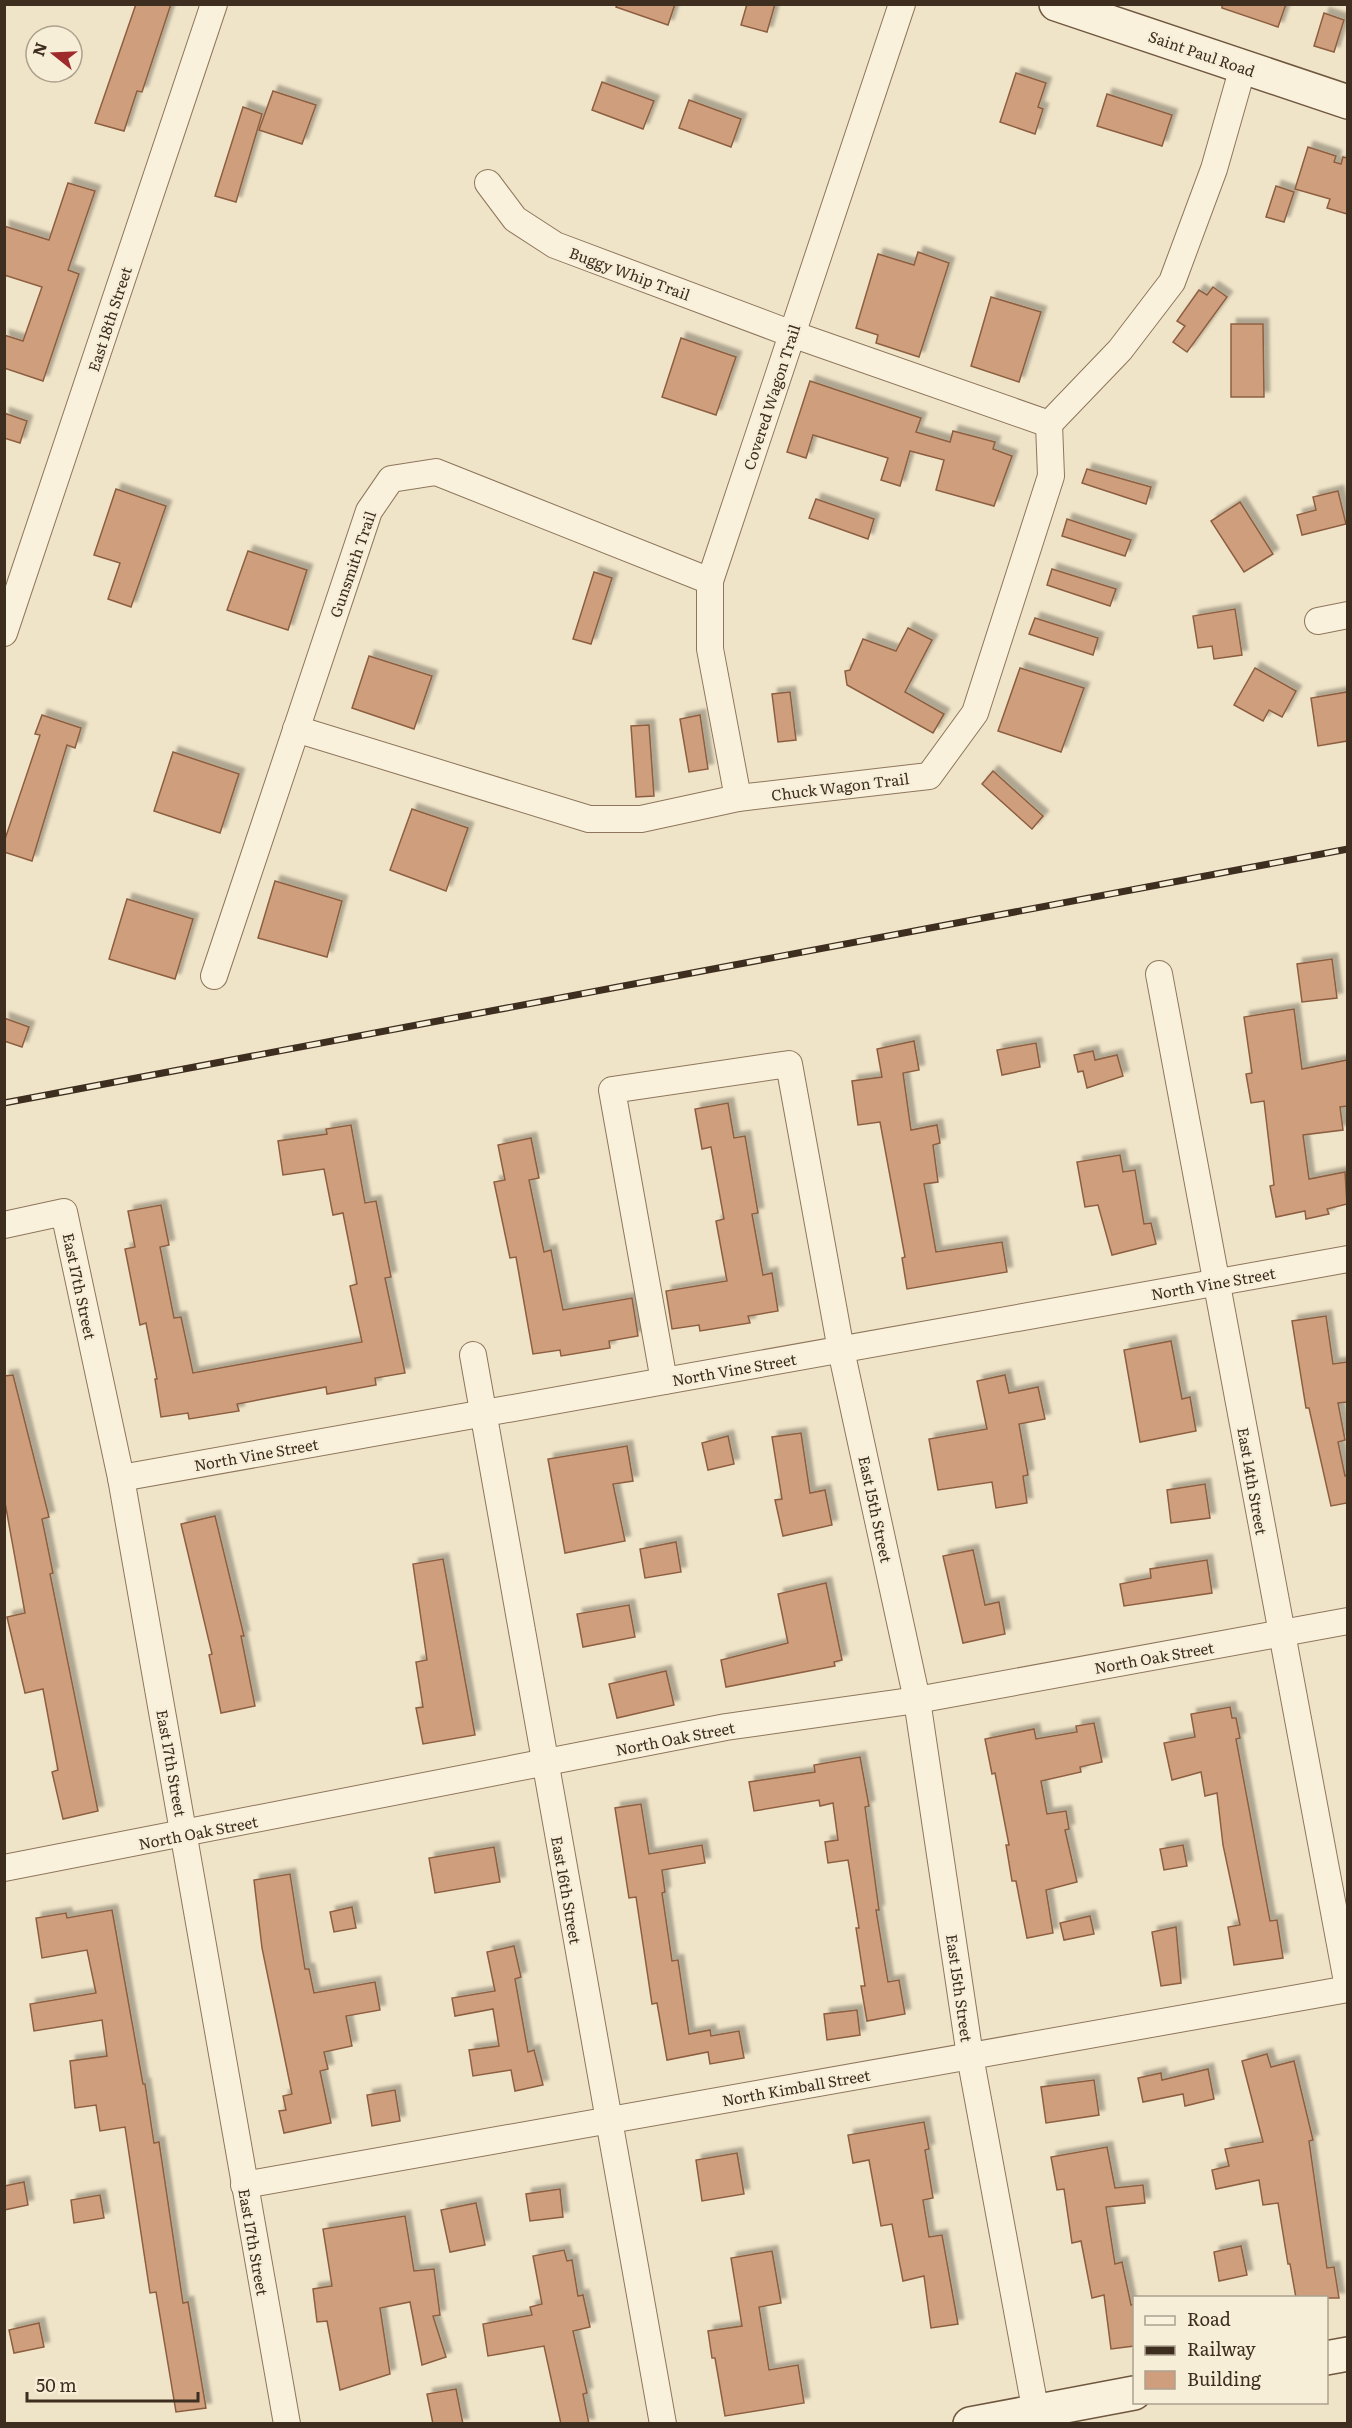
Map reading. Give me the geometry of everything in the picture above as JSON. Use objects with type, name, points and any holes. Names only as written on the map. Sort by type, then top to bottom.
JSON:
[{"type":"main road","name":"Saint Paul Road","points":[[1056,4],[1115,14],[1244,67],[1347,102]]},
{"type":"main road","points":[[1328,2358],[1347,2354]]},
{"type":"main road","points":[[970,2424],[1037,2418],[1133,2393]]},
{"type":"street","name":"East 18th Street","points":[[4,633],[214,4]]},
{"type":"street","name":"Covered Wagon Trail","points":[[738,798],[710,649],[710,581],[902,4]]},
{"type":"street","points":[[792,334],[1049,424],[1120,350],[1172,282],[1214,169],[1244,67]]},
{"type":"street","name":"Buggy Whip Trail","points":[[488,183],[515,219],[555,245],[792,334]]},
{"type":"street","name":"Chuck Wagon Trail","points":[[296,729],[589,819],[641,819],[738,798],[929,776],[975,713],[1051,476],[1049,424]]},
{"type":"street","name":"Gunsmith Trail","points":[[214,976],[369,511],[391,479],[436,472],[710,581]]},
{"type":"street","points":[[1318,621],[1347,615]]},
{"type":"street","name":"East 14th Street","points":[[1159,974],[1347,1988]]},
{"type":"street","name":"East 15th Street","points":[[664,1381],[612,1090],[789,1064],[841,1350],[917,1700],[970,2056],[1037,2418]]},
{"type":"street","name":"East 17th Street","points":[[4,1225],[64,1212],[121,1478],[287,2424]]},
{"type":"street","name":"North Vine Street","points":[[121,1478],[1347,1259]]},
{"type":"street","name":"East 16th Street","points":[[473,1355],[663,2424]]},
{"type":"street","name":"North Oak Street","points":[[4,1868],[726,1727],[917,1700],[1281,1635],[1347,1621]]},
{"type":"street","name":"North Kimball Street","points":[[244,2185],[1347,1988]]},
{"type":"building","points":[[136,4],[171,4],[142,92],[137,91],[124,131],[95,123]]},
{"type":"building","points":[[617,4],[675,4],[668,25],[616,7]]},
{"type":"building","points":[[747,4],[775,4],[767,32],[741,25]]},
{"type":"building","points":[[1222,4],[1286,4],[1278,27],[1222,8]]},
{"type":"building","points":[[1324,13],[1344,20],[1334,52],[1314,46]]},
{"type":"building","points":[[1016,73],[1046,83],[1038,107],[1043,109],[1035,134],[1000,122]]},
{"type":"building","points":[[602,82],[654,101],[643,129],[592,110]]},
{"type":"building","points":[[273,91],[316,105],[302,144],[259,130]]},
{"type":"building","points":[[1107,94],[1172,115],[1162,146],[1097,126]]},
{"type":"building","points":[[689,100],[741,119],[731,147],[679,128]]},
{"type":"building","points":[[243,107],[262,114],[236,202],[215,196]]},
{"type":"building","points":[[1308,147],[1336,156],[1334,162],[1341,164],[1343,157],[1347,158],[1347,214],[1327,208],[1330,199],[1295,189]]},
{"type":"building","points":[[68,183],[95,191],[68,270],[79,274],[43,381],[4,368],[4,335],[23,341],[42,287],[4,275],[4,226],[49,240]]},
{"type":"building","points":[[1276,186],[1294,192],[1284,222],[1266,217]]},
{"type":"building","points":[[918,252],[949,263],[919,357],[876,343],[878,335],[856,328],[878,254],[914,265]]},
{"type":"building","points":[[1213,287],[1227,297],[1187,352],[1173,342],[1185,326],[1177,321],[1199,290],[1207,295]]},
{"type":"building","points":[[991,297],[1041,312],[1019,382],[971,366]]},
{"type":"building","points":[[1231,324],[1263,324],[1264,397],[1231,397]]},
{"type":"building","points":[[681,338],[736,357],[716,415],[662,397]]},
{"type":"building","points":[[810,381],[921,418],[916,432],[950,442],[953,431],[995,442],[993,449],[1012,456],[994,506],[936,490],[944,460],[910,451],[900,486],[881,480],[888,458],[813,435],[806,458],[787,452]]},
{"type":"building","points":[[4,413],[27,421],[20,443],[4,438]]},
{"type":"building","points":[[1087,469],[1151,487],[1146,504],[1082,483]]},
{"type":"building","points":[[116,489],[166,506],[131,607],[108,599],[120,563],[94,555]]},
{"type":"building","points":[[1338,491],[1346,524],[1302,535],[1297,515],[1316,510],[1313,497]]},
{"type":"building","points":[[816,499],[874,519],[868,539],[809,518]]},
{"type":"building","points":[[1240,502],[1273,554],[1244,572],[1211,521]]},
{"type":"building","points":[[1067,519],[1131,540],[1125,556],[1062,536]]},
{"type":"building","points":[[248,551],[307,570],[288,630],[227,610]]},
{"type":"building","points":[[1052,569],[1116,589],[1110,606],[1047,585]]},
{"type":"building","points":[[594,572],[612,578],[591,644],[573,639]]},
{"type":"building","points":[[1235,609],[1242,655],[1214,659],[1212,646],[1198,648],[1193,616]]},
{"type":"building","points":[[1035,618],[1098,638],[1093,655],[1029,634]]},
{"type":"building","points":[[908,628],[932,640],[905,692],[944,714],[933,733],[847,685],[845,671],[850,670],[863,639],[896,651]]},
{"type":"building","points":[[369,656],[432,676],[414,729],[352,708]]},
{"type":"building","points":[[1020,668],[1084,688],[1061,752],[998,731]]},
{"type":"building","points":[[1255,668],[1296,691],[1282,717],[1269,710],[1263,721],[1234,705]]},
{"type":"building","points":[[790,692],[796,740],[778,742],[772,694]]},
{"type":"building","points":[[1347,692],[1347,741],[1318,746],[1311,698]]},
{"type":"building","points":[[42,715],[81,728],[75,748],[67,745],[32,861],[4,852],[4,842],[40,735],[35,734]]},
{"type":"building","points":[[700,715],[708,769],[689,772],[680,719]]},
{"type":"building","points":[[649,725],[654,796],[636,797],[631,726]]},
{"type":"building","points":[[173,752],[239,774],[220,833],[154,811]]},
{"type":"building","points":[[993,771],[1043,816],[1032,829],[982,784]]},
{"type":"building","points":[[412,809],[468,828],[446,891],[390,870]]},
{"type":"building","points":[[275,881],[342,901],[327,957],[258,938]]},
{"type":"building","points":[[127,899],[193,919],[175,979],[109,959]]},
{"type":"building","points":[[1332,959],[1337,998],[1302,1002],[1297,964]]},
{"type":"building","points":[[1294,1009],[1302,1069],[1347,1060],[1347,1106],[1340,1107],[1343,1130],[1303,1135],[1309,1179],[1345,1172],[1347,1204],[1327,1209],[1329,1214],[1306,1219],[1305,1211],[1276,1217],[1270,1186],[1274,1185],[1264,1101],[1251,1103],[1246,1074],[1252,1073],[1244,1017]]},
{"type":"building","points":[[4,1018],[29,1027],[22,1047],[4,1041]]},
{"type":"building","points":[[914,1041],[919,1070],[903,1073],[911,1130],[937,1125],[940,1143],[933,1145],[938,1182],[924,1184],[936,1252],[1002,1242],[1007,1272],[907,1289],[902,1258],[905,1257],[880,1122],[858,1125],[852,1081],[882,1077],[877,1049]]},
{"type":"building","points":[[1036,1043],[1040,1067],[1002,1075],[997,1050]]},
{"type":"building","points":[[1093,1051],[1095,1060],[1117,1055],[1123,1076],[1087,1088],[1083,1071],[1078,1072],[1074,1055]]},
{"type":"building","points":[[728,1103],[734,1138],[745,1136],[758,1213],[752,1214],[763,1275],[772,1273],[778,1311],[748,1316],[750,1323],[700,1331],[699,1325],[672,1329],[666,1291],[727,1281],[716,1221],[724,1219],[711,1147],[702,1149],[695,1109]]},
{"type":"building","points":[[351,1125],[365,1203],[376,1201],[391,1277],[385,1278],[405,1373],[375,1378],[376,1385],[327,1394],[326,1387],[237,1404],[239,1411],[189,1419],[188,1413],[161,1417],[155,1379],[157,1379],[146,1323],[140,1325],[125,1249],[135,1247],[128,1211],[161,1205],[169,1245],[160,1247],[174,1318],[181,1317],[193,1373],[362,1342],[350,1286],[357,1284],[343,1213],[333,1215],[324,1169],[283,1175],[278,1141],[327,1134],[326,1129]]},
{"type":"building","points":[[531,1138],[539,1178],[529,1180],[544,1252],[551,1250],[563,1310],[632,1298],[638,1336],[609,1341],[610,1348],[561,1356],[560,1350],[533,1354],[516,1257],[510,1258],[494,1182],[505,1180],[498,1145]]},
{"type":"building","points":[[1120,1155],[1123,1172],[1135,1170],[1144,1224],[1151,1223],[1156,1244],[1112,1255],[1098,1205],[1085,1207],[1077,1162]]},
{"type":"building","points":[[1326,1316],[1333,1364],[1347,1362],[1347,1402],[1338,1403],[1345,1440],[1338,1442],[1345,1476],[1347,1475],[1347,1503],[1331,1506],[1309,1408],[1306,1408],[1292,1321]]},
{"type":"building","points":[[1171,1341],[1182,1399],[1190,1397],[1196,1431],[1140,1442],[1124,1350]]},
{"type":"building","points":[[13,1375],[49,1517],[42,1519],[53,1573],[50,1574],[98,1811],[63,1819],[52,1772],[58,1770],[43,1689],[25,1693],[7,1617],[25,1613],[4,1497],[4,1376]]},
{"type":"building","points":[[1005,1375],[1009,1393],[1038,1387],[1045,1419],[1019,1424],[1028,1475],[1023,1476],[1027,1503],[996,1508],[992,1482],[938,1490],[929,1439],[987,1429],[977,1381]]},
{"type":"building","points":[[801,1433],[810,1493],[825,1490],[832,1525],[783,1536],[775,1500],[782,1499],[772,1437]]},
{"type":"building","points":[[728,1436],[734,1464],[708,1470],[702,1443]]},
{"type":"building","points":[[627,1446],[633,1481],[613,1484],[625,1541],[565,1553],[548,1459]]},
{"type":"building","points":[[1205,1484],[1210,1518],[1171,1523],[1167,1490]]},
{"type":"building","points":[[215,1516],[244,1636],[241,1636],[255,1706],[221,1713],[209,1655],[212,1654],[181,1524]]},
{"type":"building","points":[[676,1542],[681,1572],[645,1578],[640,1549]]},
{"type":"building","points":[[973,1550],[985,1605],[999,1602],[1005,1634],[963,1643],[943,1556]]},
{"type":"building","points":[[443,1559],[475,1735],[423,1744],[416,1708],[423,1707],[416,1662],[427,1660],[413,1564]]},
{"type":"building","points":[[1207,1560],[1212,1593],[1124,1606],[1120,1584],[1151,1578],[1150,1569]]},
{"type":"building","points":[[826,1583],[842,1660],[834,1662],[835,1666],[726,1687],[721,1660],[788,1643],[778,1594]]},
{"type":"building","points":[[629,1605],[635,1637],[583,1647],[577,1614]]},
{"type":"building","points":[[666,1671],[674,1705],[617,1718],[609,1684]]},
{"type":"building","points":[[1230,1707],[1232,1718],[1236,1718],[1240,1738],[1236,1739],[1270,1921],[1277,1920],[1283,1958],[1234,1965],[1228,1927],[1240,1925],[1223,1845],[1217,1793],[1205,1796],[1201,1772],[1172,1780],[1164,1743],[1195,1737],[1191,1714]]},
{"type":"building","points":[[1094,1723],[1102,1762],[1080,1767],[1081,1772],[1041,1781],[1047,1814],[1066,1811],[1069,1829],[1065,1830],[1077,1882],[1046,1890],[1053,1933],[1027,1938],[1016,1881],[1012,1881],[1006,1845],[1009,1845],[995,1773],[992,1774],[985,1739],[1034,1729],[1036,1739],[1077,1732],[1076,1726]]},
{"type":"building","points":[[860,1757],[869,1806],[865,1807],[879,1910],[876,1910],[888,1982],[899,1980],[905,2014],[867,2021],[861,1986],[865,1986],[856,1928],[859,1928],[848,1860],[828,1863],[825,1842],[838,1840],[833,1803],[820,1806],[819,1800],[754,1811],[749,1782],[815,1772],[814,1765]]},
{"type":"building","points":[[641,1804],[649,1854],[702,1845],[705,1863],[662,1870],[665,1892],[662,1893],[672,1961],[678,1960],[689,2034],[710,2030],[711,2036],[739,2031],[744,2058],[710,2064],[708,2052],[667,2060],[657,2003],[652,2004],[636,1897],[629,1898],[615,1808]]},
{"type":"building","points":[[1183,1845],[1187,1866],[1164,1870],[1160,1849]]},
{"type":"building","points":[[494,1847],[500,1882],[435,1893],[429,1858]]},
{"type":"building","points":[[290,1874],[305,1969],[309,1969],[314,1993],[375,1982],[380,2010],[346,2016],[352,2046],[324,2052],[328,2069],[320,2071],[331,2123],[284,2133],[279,2111],[286,2110],[283,2096],[292,2094],[262,1948],[254,1880]]},
{"type":"building","points":[[352,1907],[356,1928],[334,1932],[330,1912]]},
{"type":"building","points":[[112,1910],[154,2143],[159,2142],[183,2303],[188,2302],[206,2408],[176,2412],[156,2292],[150,2293],[125,2127],[100,2131],[96,2105],[75,2108],[70,2061],[107,2056],[102,2020],[34,2031],[30,2004],[96,1993],[87,1950],[42,1958],[36,1918],[66,1913],[67,1918]]},
{"type":"building","points":[[1090,1916],[1094,1934],[1064,1940],[1060,1923]]},
{"type":"building","points":[[1176,1927],[1181,1983],[1161,1986],[1152,1932]]},
{"type":"building","points":[[514,1946],[521,1977],[515,1979],[528,2052],[534,2050],[543,2085],[515,2091],[511,2070],[473,2076],[469,2050],[499,2046],[493,2009],[455,2016],[452,1998],[495,1991],[487,1952]]},
{"type":"building","points":[[857,2010],[860,2035],[827,2040],[824,2014]]},
{"type":"building","points":[[1267,2054],[1271,2067],[1294,2061],[1313,2140],[1309,2141],[1327,2268],[1334,2267],[1339,2298],[1296,2296],[1278,2203],[1263,2205],[1259,2180],[1216,2189],[1212,2170],[1229,2166],[1225,2149],[1263,2142],[1242,2061]]},
{"type":"building","points":[[1208,2069],[1214,2099],[1185,2106],[1183,2094],[1143,2102],[1138,2078],[1161,2073],[1162,2080]]},
{"type":"building","points":[[1094,2080],[1099,2115],[1046,2123],[1041,2087]]},
{"type":"building","points":[[395,2090],[400,2121],[372,2126],[367,2095]]},
{"type":"building","points":[[924,2122],[929,2149],[925,2150],[933,2198],[923,2200],[929,2237],[942,2235],[958,2324],[931,2328],[924,2276],[903,2281],[892,2224],[881,2226],[869,2160],[853,2163],[848,2135]]},
{"type":"building","points":[[1107,2147],[1115,2188],[1143,2185],[1145,2203],[1106,2207],[1115,2264],[1122,2262],[1131,2305],[1133,2304],[1133,2346],[1111,2349],[1104,2295],[1092,2298],[1081,2241],[1072,2243],[1064,2189],[1057,2190],[1051,2157]]},
{"type":"building","points":[[737,2153],[744,2194],[702,2201],[696,2160]]},
{"type":"building","points":[[24,2182],[28,2205],[4,2210],[4,2186]]},
{"type":"building","points":[[560,2189],[563,2217],[530,2221],[526,2194]]},
{"type":"building","points":[[100,2195],[104,2218],[74,2223],[71,2200]]},
{"type":"building","points":[[476,2203],[485,2245],[450,2252],[441,2210]]},
{"type":"building","points":[[405,2216],[414,2271],[434,2269],[440,2315],[433,2316],[446,2357],[422,2365],[410,2302],[380,2308],[390,2374],[340,2390],[327,2321],[317,2322],[313,2289],[332,2286],[323,2229]]},
{"type":"building","points":[[1241,2246],[1247,2275],[1219,2281],[1214,2252]]},
{"type":"building","points":[[564,2250],[567,2261],[572,2260],[578,2296],[583,2295],[590,2327],[573,2331],[587,2393],[583,2394],[589,2424],[561,2424],[544,2346],[488,2356],[483,2324],[532,2315],[530,2307],[542,2304],[533,2256]]},
{"type":"building","points":[[772,2251],[781,2303],[759,2307],[769,2370],[798,2365],[804,2403],[725,2416],[708,2331],[742,2326],[731,2258]]},
{"type":"building","points":[[39,2323],[44,2347],[14,2353],[9,2330]]},
{"type":"building","points":[[456,2389],[463,2424],[433,2424],[427,2394]]},
{"type":"railway","points":[[4,1103],[1348,849]]}]
